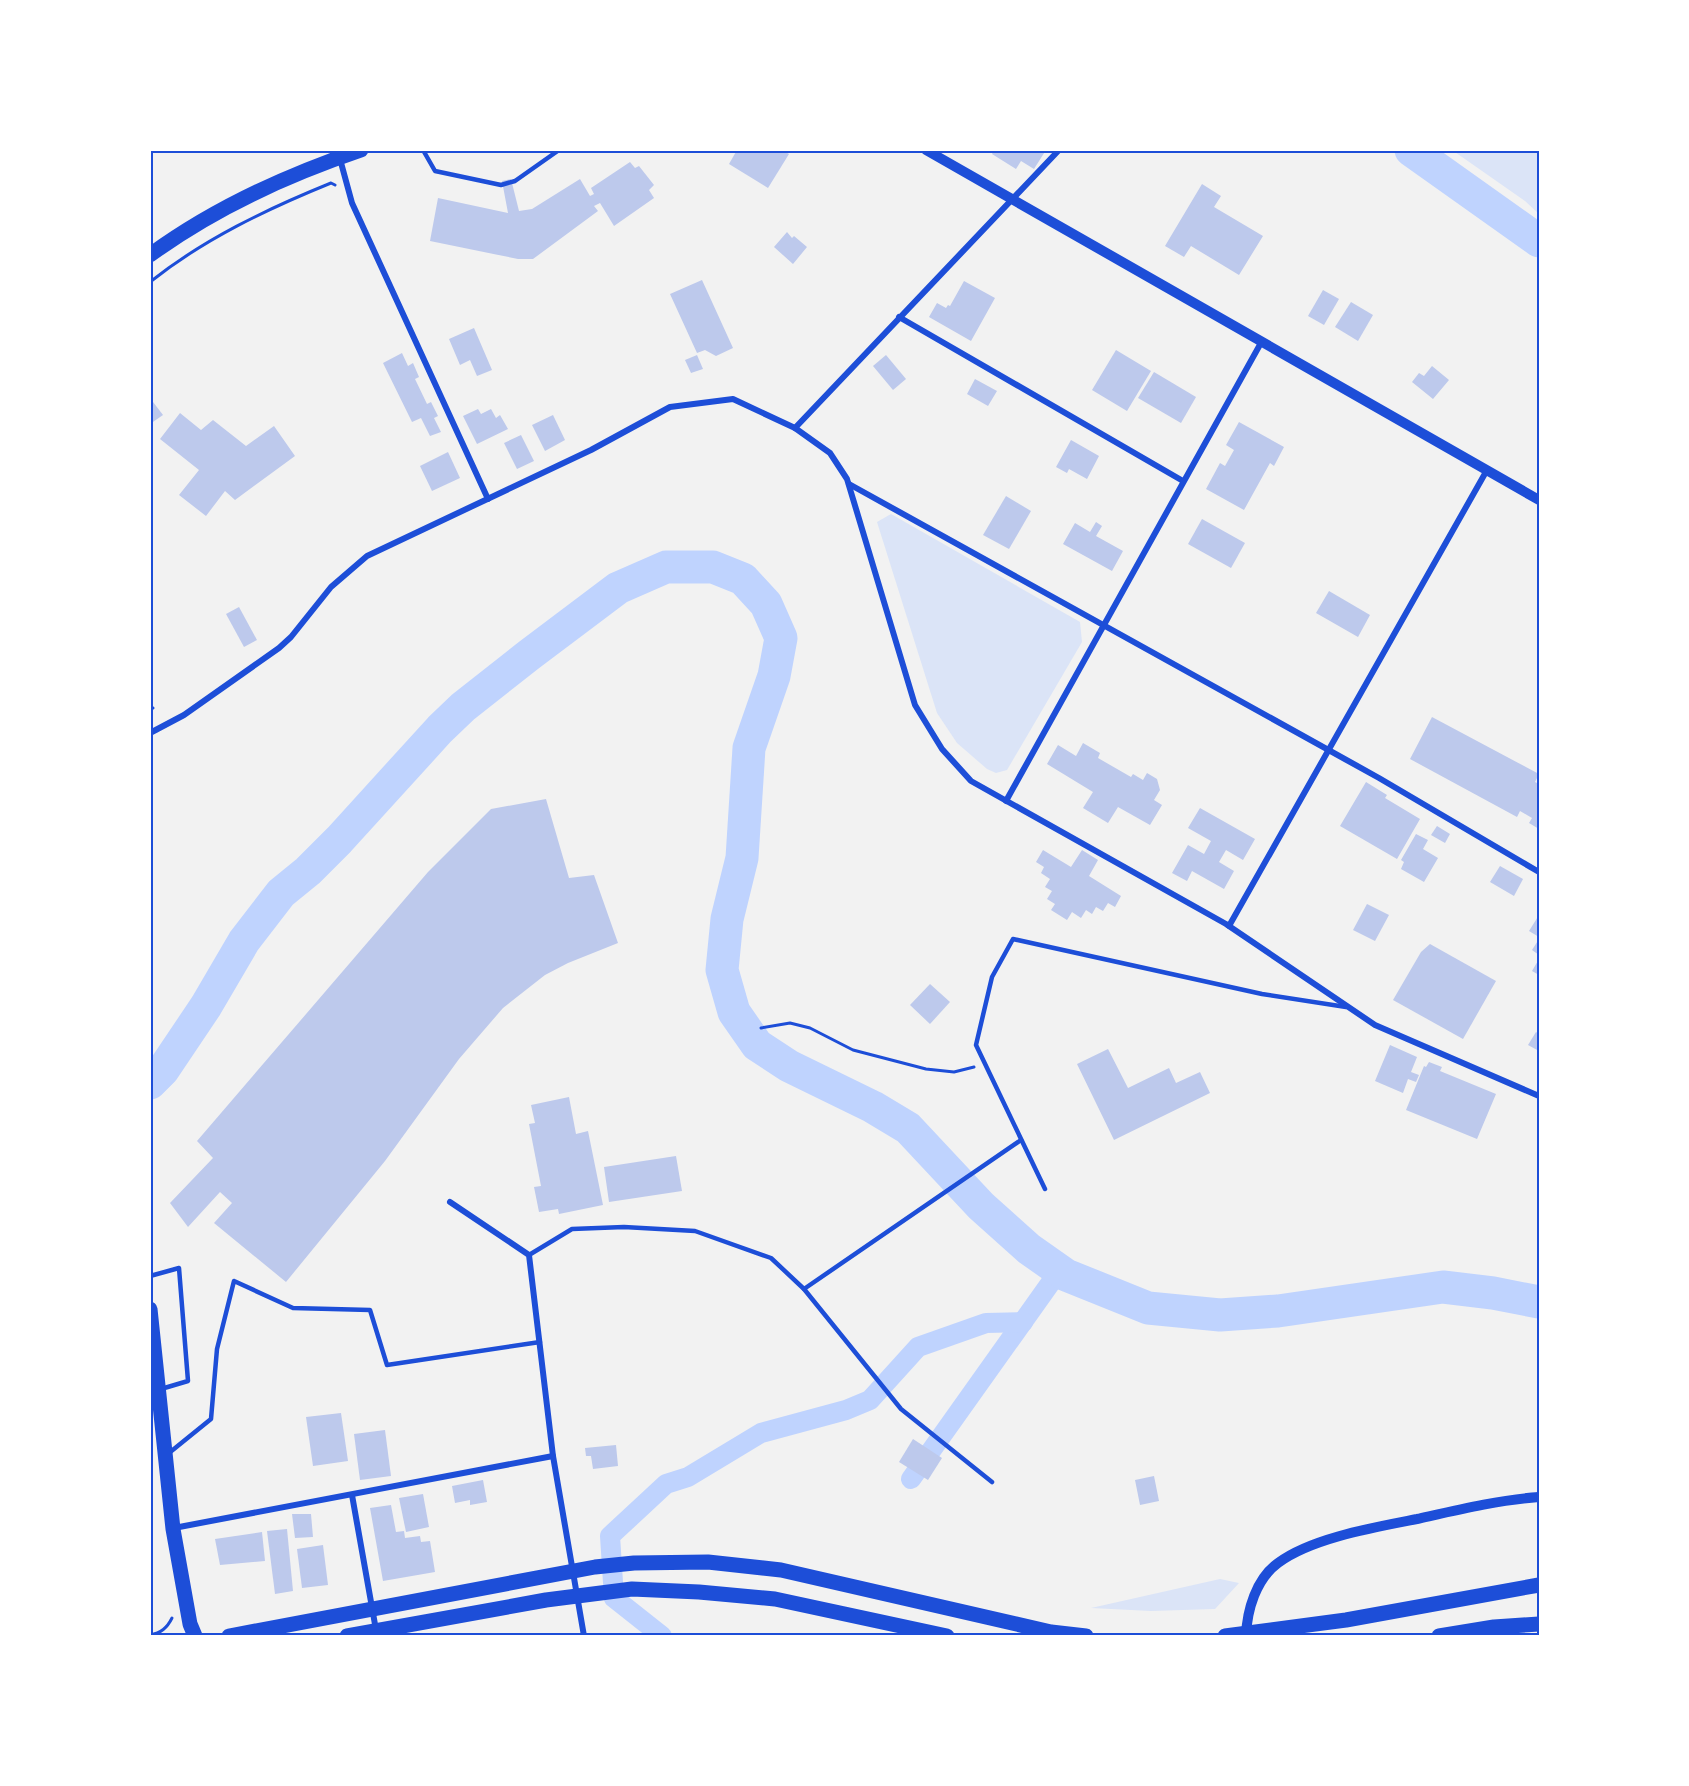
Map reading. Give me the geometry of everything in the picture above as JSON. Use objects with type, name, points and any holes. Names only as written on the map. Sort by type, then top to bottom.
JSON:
[{"type":"main road","points":[[150,255],[180,233],[258,192],[339,157],[361,150]]},
{"type":"main road","points":[[150,1309],[173,1529],[190,1624],[195,1636]]},
{"type":"main road","points":[[229,1636],[572,1570],[634,1563],[708,1562],[781,1570],[1050,1632],[1086,1636]]},
{"type":"main road","points":[[1225,1636],[1346,1620],[1539,1586]]},
{"type":"main road","points":[[347,1636],[377,1633],[577,1595],[632,1589],[776,1599],[947,1636]]},
{"type":"main road","points":[[1439,1636],[1494,1627],[1539,1624]]},
{"type":"street","points":[[926,150],[1539,500]]},
{"type":"street","points":[[795,428],[1059,150]]},
{"type":"street","points":[[339,157],[352,203],[488,499]]},
{"type":"street","points":[[899,317],[1183,481]]},
{"type":"street","points":[[1006,801],[1262,341]]},
{"type":"street","points":[[150,733],[184,715],[279,648],[291,637],[330,587],[367,556],[591,450],[670,407],[733,399],[795,428],[830,453],[848,484],[915,705],[942,750],[971,781],[1229,926],[1375,1025],[1539,1096]]},
{"type":"street","points":[[1229,926],[1487,470]]},
{"type":"street","points":[[848,484],[1328,750],[1539,872]]},
{"type":"street","points":[[450,1202],[529,1255],[554,1456],[584,1636]]},
{"type":"street","points":[[173,1529],[554,1456]]},
{"type":"street","points":[[352,1494],[377,1633]]},
{"type":"street","points":[[1246,1634],[1250,1611],[1260,1581],[1278,1563],[1307,1548],[1350,1533],[1539,1497]]},
{"type":"lane","points":[[423,150],[435,171],[501,185],[515,181],[559,150]]},
{"type":"lane","points":[[1045,1190],[976,1045],[992,977],[1013,939],[1262,994],[1348,1007]]},
{"type":"lane","points":[[804,1289],[1021,1140]]},
{"type":"lane","points":[[529,1255],[572,1229],[624,1227],[695,1231],[771,1258],[804,1289],[901,1409],[992,1482]]},
{"type":"lane","points":[[150,1276],[180,1268],[188,1381],[158,1383]]},
{"type":"lane","points":[[167,1455],[211,1419],[217,1349],[234,1281],[293,1308],[370,1310],[387,1365],[540,1342]]},
{"type":"path","points":[[150,282],[174,263],[231,229],[292,199],[332,183],[337,186]]},
{"type":"path","points":[[761,1028],[790,1023],[810,1029],[854,1050],[926,1069],[954,1072],[976,1066]]},
{"type":"shaded area","points":[[1452,150],[1539,150],[1539,214],[1525,201]]},
{"type":"shaded area","points":[[891,514],[1080,622],[1082,642],[1007,770],[996,773],[987,769],[957,743],[937,713],[877,522]]},
{"type":"shaded area","points":[[1220,1579],[1239,1583],[1215,1609],[1151,1611],[1091,1608]]},
{"type":"building","points":[[737,150],[782,150],[789,154],[768,188],[729,164]]},
{"type":"building","points":[[994,150],[1046,150],[1034,169],[1021,161],[1016,169],[992,154]]},
{"type":"building","points":[[630,162],[635,168],[639,166],[654,185],[649,190],[654,198],[614,226],[600,203],[594,206],[598,211],[533,259],[518,259],[430,241],[438,198],[508,213],[502,181],[511,179],[519,211],[532,209],[580,179],[590,196],[594,194],[591,188]]},
{"type":"building","points":[[1202,184],[1221,196],[1214,207],[1263,236],[1239,275],[1191,246],[1184,257],[1165,246]]},
{"type":"building","points":[[787,232],[807,247],[793,264],[774,247]]},
{"type":"building","points":[[702,280],[733,348],[716,356],[705,350],[697,353],[670,294]]},
{"type":"building","points":[[964,281],[995,298],[971,341],[929,317],[937,303],[946,308],[950,306]]},
{"type":"building","points":[[1323,290],[1339,299],[1324,325],[1308,316]]},
{"type":"building","points":[[1351,302],[1373,315],[1358,341],[1335,327]]},
{"type":"building","points":[[474,328],[492,370],[477,376],[470,360],[460,365],[449,339]]},
{"type":"building","points":[[1116,350],[1151,371],[1127,411],[1092,390]]},
{"type":"building","points":[[402,353],[408,366],[413,363],[419,377],[415,379],[427,404],[431,402],[438,416],[434,418],[441,432],[430,436],[421,418],[412,422],[383,363]]},
{"type":"building","points":[[697,355],[703,369],[691,373],[685,360]]},
{"type":"building","points":[[886,355],[906,379],[893,390],[873,366]]},
{"type":"building","points":[[1432,366],[1449,380],[1433,399],[1412,382],[1419,373],[1424,376]]},
{"type":"building","points":[[1154,372],[1196,397],[1181,423],[1138,398]]},
{"type":"building","points":[[975,379],[997,391],[988,406],[967,394]]},
{"type":"building","points":[[150,398],[163,415],[150,424]]},
{"type":"building","points":[[478,409],[481,414],[491,409],[496,418],[500,415],[508,429],[477,444],[463,416]]},
{"type":"building","points":[[180,413],[201,430],[213,420],[246,446],[274,426],[295,456],[235,500],[225,491],[206,516],[179,495],[199,470],[160,439]]},
{"type":"building","points":[[553,415],[565,440],[545,451],[532,425]]},
{"type":"building","points":[[1239,422],[1284,447],[1274,466],[1270,463],[1244,510],[1206,489],[1220,463],[1225,466],[1234,450],[1226,445]]},
{"type":"building","points":[[521,435],[534,461],[517,469],[504,443]]},
{"type":"building","points":[[1071,440],[1099,456],[1087,479],[1069,469],[1067,473],[1056,467]]},
{"type":"building","points":[[448,452],[460,478],[432,491],[420,466]]},
{"type":"building","points":[[1006,496],[1031,511],[1009,549],[983,535]]},
{"type":"building","points":[[1202,519],[1245,543],[1231,568],[1188,544]]},
{"type":"building","points":[[1096,522],[1102,526],[1096,536],[1123,551],[1112,571],[1063,544],[1075,523],[1090,532]]},
{"type":"building","points":[[1329,591],[1370,615],[1358,637],[1316,613]]},
{"type":"building","points":[[239,607],[257,640],[244,647],[226,614]]},
{"type":"building","points":[[1432,717],[1539,774],[1535,782],[1539,784],[1539,829],[1529,823],[1532,818],[1520,811],[1517,817],[1410,759]]},
{"type":"building","points":[[1083,743],[1100,753],[1098,758],[1131,777],[1133,774],[1143,780],[1147,773],[1157,779],[1160,790],[1154,800],[1162,805],[1150,825],[1118,807],[1108,823],[1083,808],[1093,792],[1047,764],[1058,745],[1076,756]]},
{"type":"building","points":[[1366,782],[1387,795],[1385,798],[1420,819],[1397,859],[1340,826]]},
{"type":"building","points":[[546,799],[569,878],[594,875],[618,943],[545,975],[503,1008],[459,1059],[385,1161],[286,1282],[214,1223],[232,1203],[220,1192],[188,1227],[170,1203],[213,1158],[197,1141],[428,872],[491,809]]},
{"type":"building","points":[[1200,808],[1255,839],[1243,860],[1226,850],[1219,862],[1234,871],[1224,889],[1192,871],[1187,881],[1172,873],[1188,845],[1204,854],[1211,841],[1188,828]]},
{"type":"building","points":[[1437,826],[1450,834],[1445,843],[1431,835]]},
{"type":"building","points":[[1416,834],[1428,840],[1423,849],[1438,858],[1424,882],[1401,869],[1404,862],[1401,860]]},
{"type":"building","points":[[1043,850],[1071,867],[1082,850],[1098,860],[1089,876],[1121,896],[1115,907],[1108,903],[1103,911],[1096,907],[1092,914],[1086,910],[1081,918],[1072,912],[1067,920],[1051,910],[1055,904],[1047,899],[1052,891],[1045,887],[1050,879],[1041,873],[1044,867],[1036,862]]},
{"type":"building","points":[[1500,866],[1523,879],[1514,896],[1490,882]]},
{"type":"building","points":[[1367,904],[1389,915],[1375,941],[1353,930]]},
{"type":"building","points":[[1539,915],[1539,937],[1529,931]]},
{"type":"building","points":[[1539,939],[1539,955],[1532,950]]},
{"type":"building","points":[[1430,944],[1496,981],[1463,1039],[1393,1000],[1421,952]]},
{"type":"building","points":[[1539,959],[1539,975],[1532,971]]},
{"type":"building","points":[[930,984],[950,1002],[930,1024],[910,1005]]},
{"type":"building","points":[[1536,1032],[1539,1034],[1539,1051],[1528,1045]]},
{"type":"building","points":[[1390,1045],[1417,1057],[1411,1072],[1419,1075],[1416,1082],[1408,1079],[1403,1093],[1375,1081]]},
{"type":"building","points":[[1108,1049],[1128,1088],[1169,1068],[1176,1083],[1200,1072],[1210,1093],[1114,1140],[1077,1064]]},
{"type":"building","points":[[1429,1062],[1442,1067],[1440,1071],[1496,1094],[1477,1139],[1406,1110],[1424,1066],[1426,1067]]},
{"type":"building","points":[[569,1097],[576,1134],[588,1131],[603,1205],[559,1214],[558,1209],[539,1212],[534,1187],[541,1186],[529,1124],[535,1123],[531,1105]]},
{"type":"building","points":[[676,1156],[682,1191],[609,1202],[604,1167]]},
{"type":"building","points":[[341,1413],[348,1461],[313,1466],[306,1417]]},
{"type":"building","points":[[385,1430],[391,1476],[360,1480],[354,1434]]},
{"type":"building","points":[[913,1439],[942,1458],[928,1480],[899,1462]]},
{"type":"building","points":[[616,1445],[618,1466],[593,1469],[591,1456],[586,1456],[585,1448]]},
{"type":"building","points":[[1154,1476],[1159,1501],[1140,1505],[1135,1480]]},
{"type":"building","points":[[483,1480],[487,1502],[470,1505],[470,1500],[455,1503],[452,1486]]},
{"type":"building","points":[[423,1494],[429,1527],[406,1532],[399,1498]]},
{"type":"building","points":[[391,1505],[396,1532],[404,1531],[405,1538],[420,1536],[421,1542],[430,1541],[435,1572],[383,1581],[370,1508]]},
{"type":"building","points":[[292,1514],[311,1514],[313,1537],[295,1538]]},
{"type":"building","points":[[287,1529],[293,1591],[275,1594],[267,1531]]},
{"type":"building","points":[[262,1532],[265,1561],[220,1565],[215,1539]]},
{"type":"building","points":[[323,1545],[328,1585],[302,1588],[297,1549]]},
{"type":"waterway","points":[[1411,150],[1539,241]]},
{"type":"waterway","points":[[150,1083],[163,1070],[206,1006],[244,941],[281,893],[308,871],[339,840],[440,729],[463,707],[618,588],[666,567],[713,567],[743,579],[766,604],[781,638],[774,676],[749,748],[742,858],[727,919],[722,970],[734,1012],[757,1045],[789,1066],[873,1107],[908,1128],[981,1206],[1029,1249],[1066,1275],[1148,1308],[1220,1315],[1278,1311],[1443,1287],[1539,1302]]},
{"type":"waterway","points":[[911,1479],[1059,1271]]},
{"type":"waterway","points":[[662,1636],[614,1598],[610,1536],[666,1484],[688,1477],[761,1433],[846,1410],[870,1400],[918,1347],[986,1323],[1023,1322]]}]
